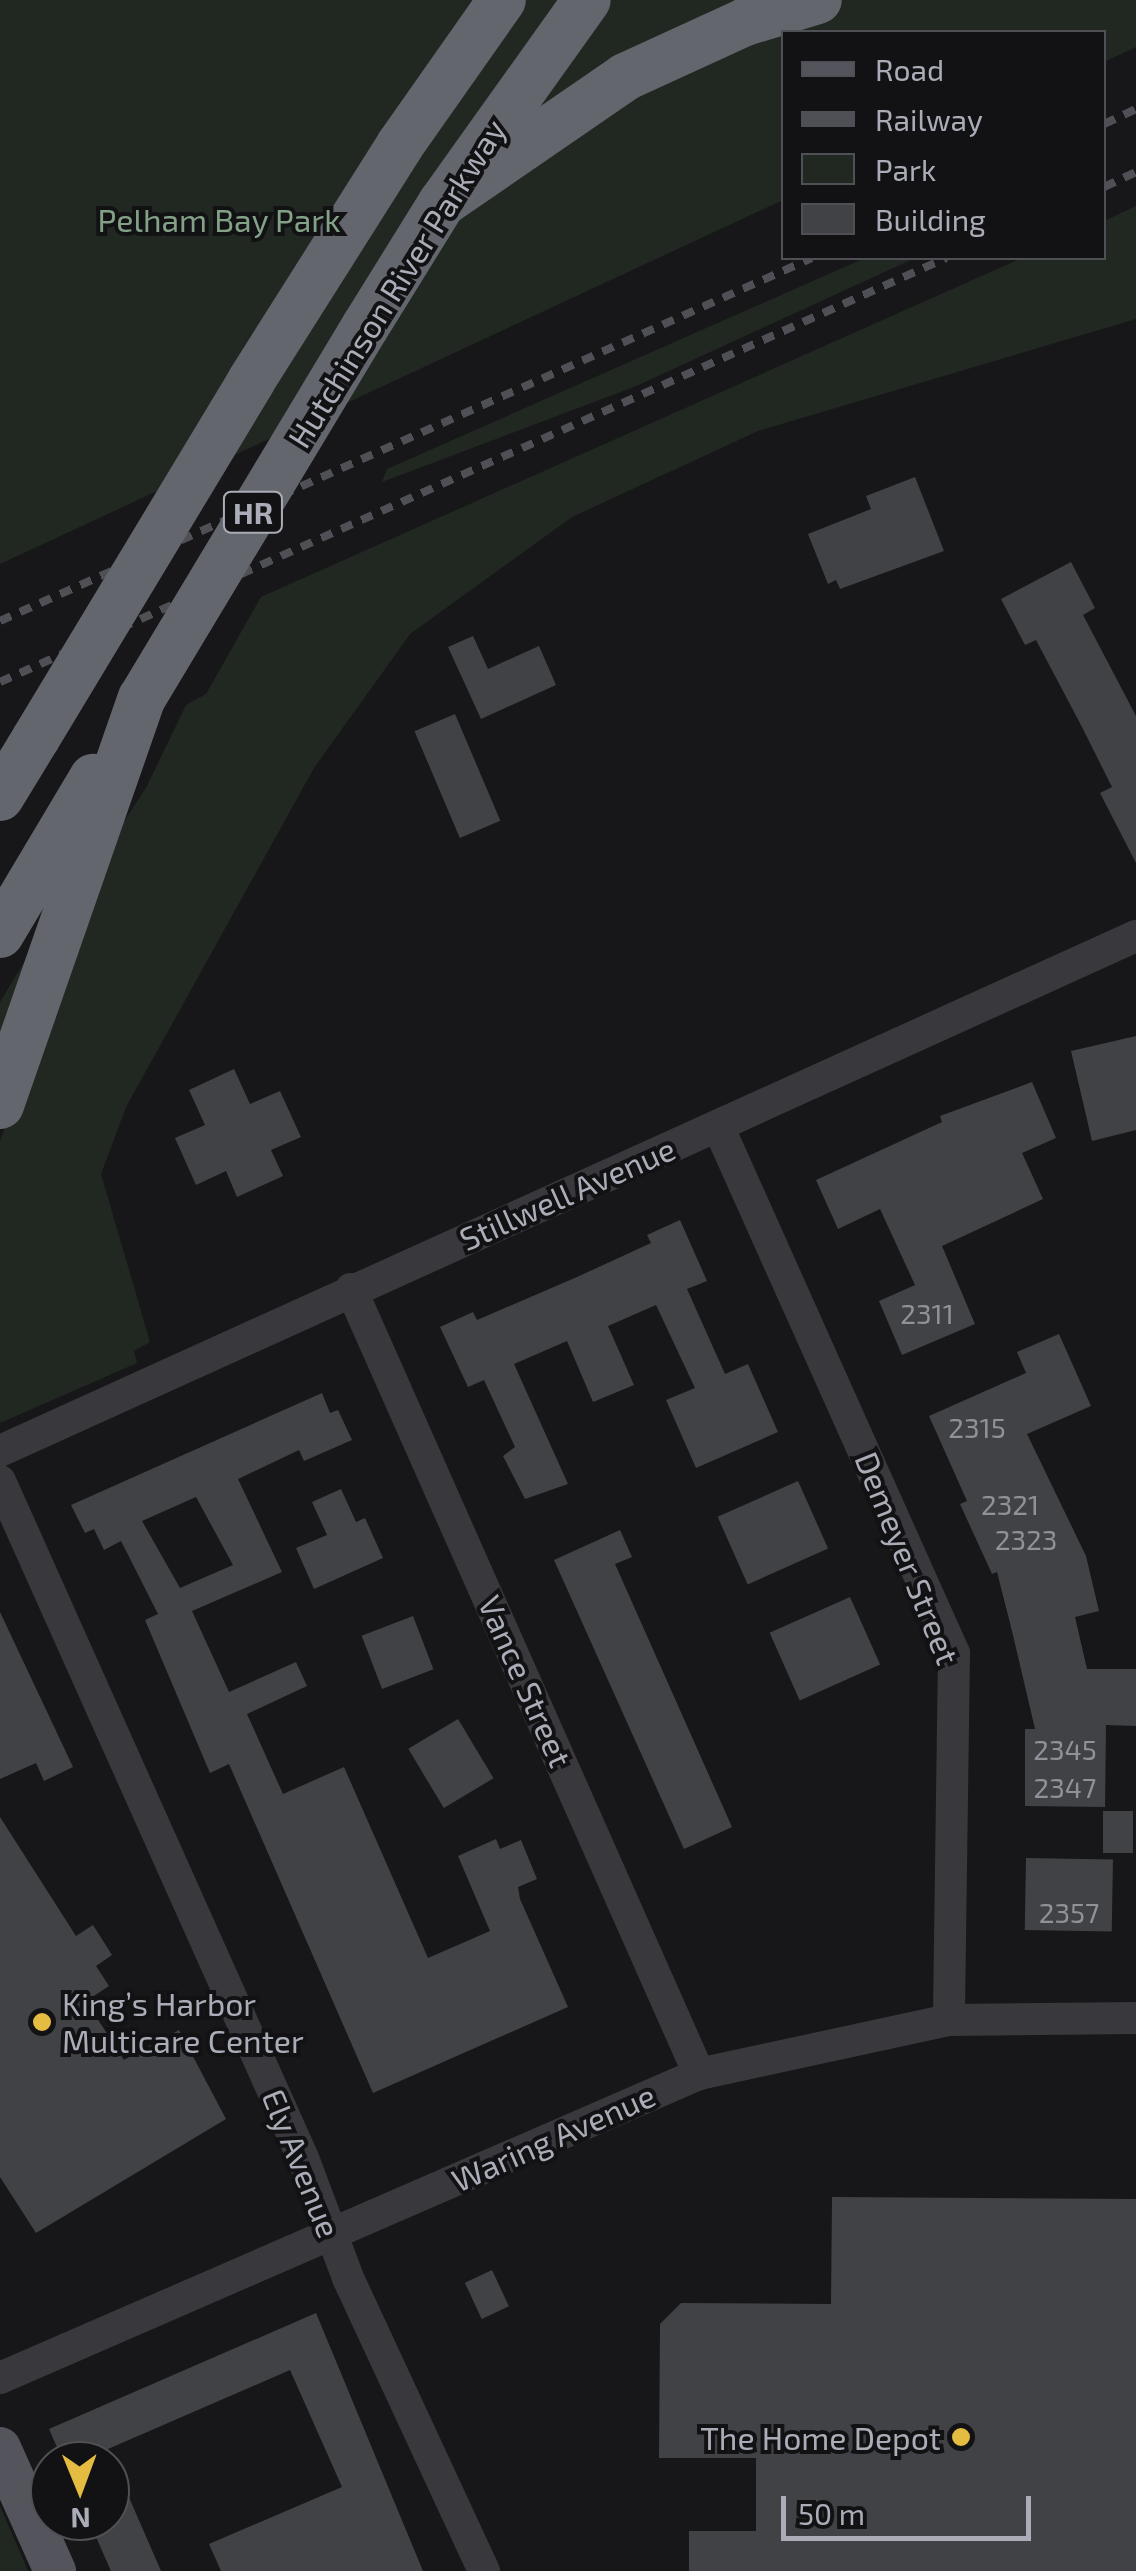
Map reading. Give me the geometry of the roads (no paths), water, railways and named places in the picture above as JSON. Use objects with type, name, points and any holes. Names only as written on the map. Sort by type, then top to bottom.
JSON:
[{"type":"highway","name":"Hutchinson River Parkway","points":[[0,797],[251,381],[400,145],[502,0]]},
{"type":"highway","name":"Hutchinson River Parkway","points":[[0,934],[442,203],[586,0]]},
{"type":"highway","points":[[442,203],[624,78],[744,22],[818,0]]},
{"type":"highway","points":[[0,1106],[142,698]]},
{"type":"main road","points":[[0,2448],[55,2571]]},
{"type":"street","name":"Stillwell Avenue","points":[[0,1452],[351,1289],[1136,936]]},
{"type":"street","name":"Demeyer Street","points":[[718,1126],[954,1654],[949,2020]]},
{"type":"street","name":"Vance Street","points":[[351,1289],[699,2074]]},
{"type":"street","name":"Ely Avenue","points":[[0,1481],[484,2571]]},
{"type":"street","name":"Waring Avenue","points":[[0,2378],[699,2074],[949,2020],[1136,2018]]},
{"type":"railway","points":[[1106,123],[1136,109]]},
{"type":"railway","points":[[1106,186],[1136,172]]},
{"type":"railway","points":[[0,621],[808,260]]},
{"type":"railway","points":[[0,682],[942,260]]},
{"type":"place","name":"King’s Harbor Multicare Center","points":[[42,2022]]},
{"type":"place","name":"The Home Depot","points":[[961,2437]]},
{"type":"park label","name":"Pelham Bay Park","points":[[219,219]]}]
